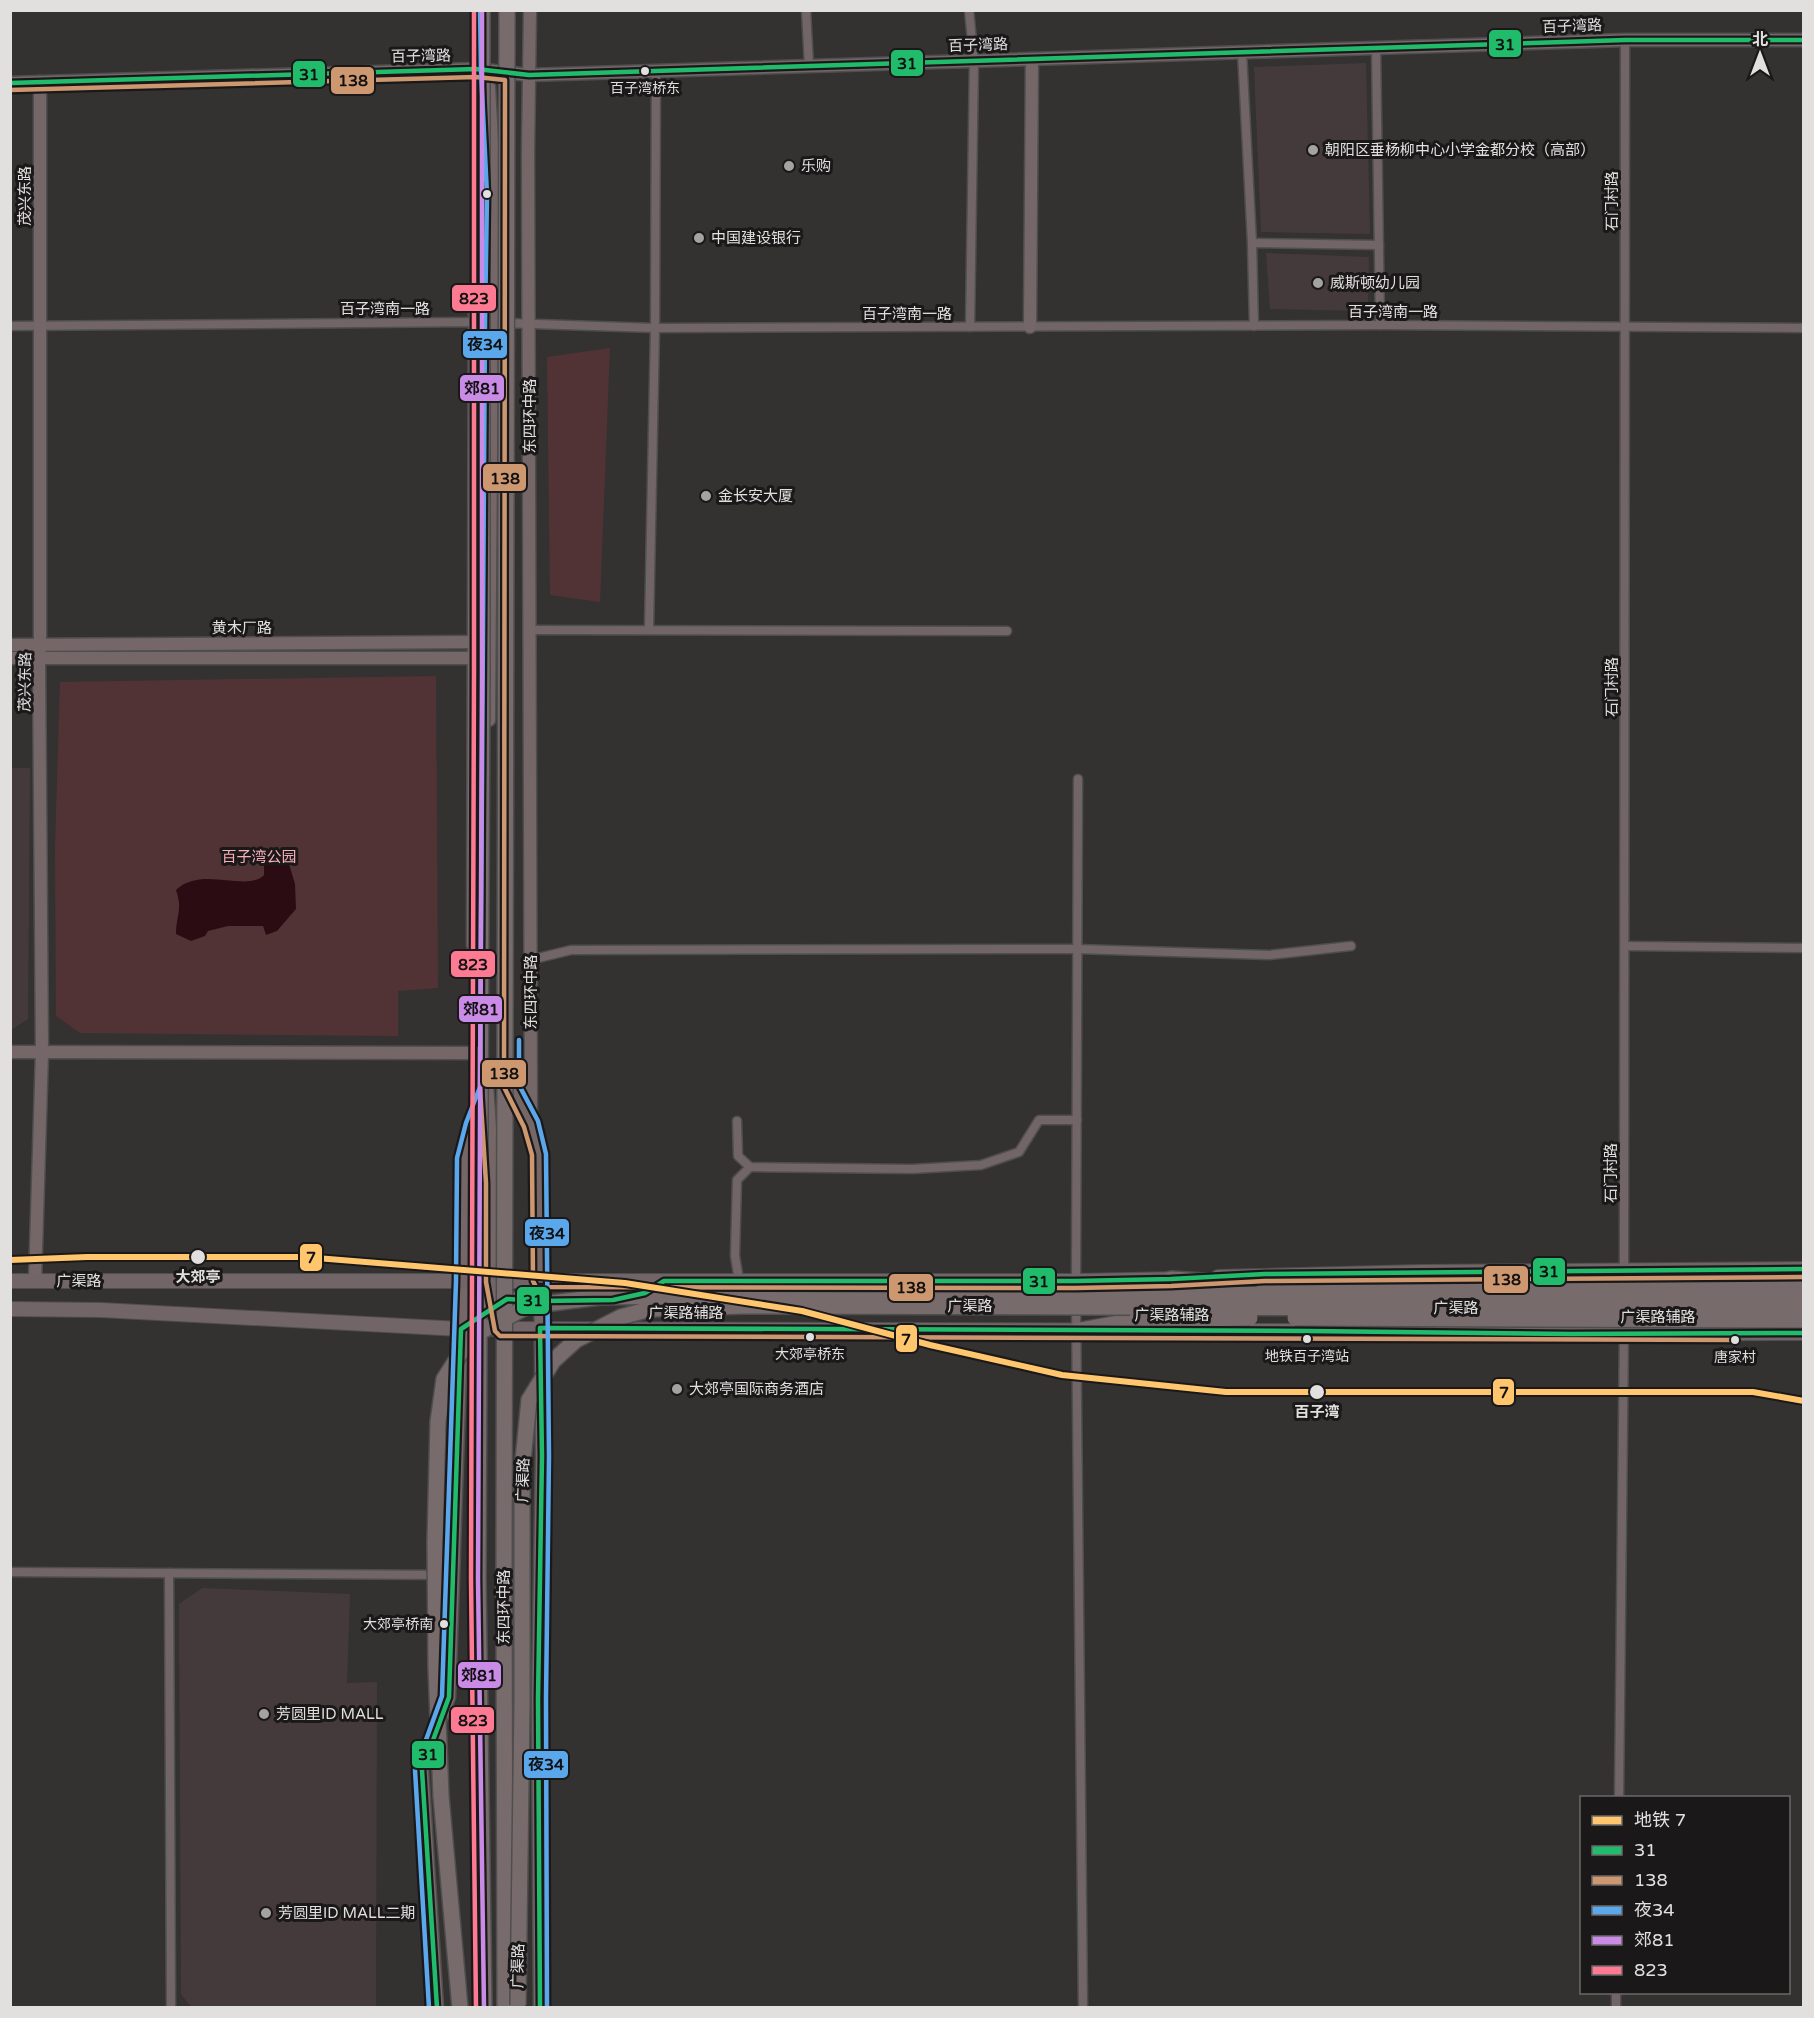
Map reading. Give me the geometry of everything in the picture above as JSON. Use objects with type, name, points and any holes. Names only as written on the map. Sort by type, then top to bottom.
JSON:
[{"type":"highway","name":"东四环中路","points":[[482,10],[478,1579],[484,2007]]},
{"type":"highway","name":"东四环中路","points":[[509,10],[504,1579],[513,2007]]},
{"type":"highway","points":[[1171,1279],[1264,1285],[1803,1281]]},
{"type":"highway","name":"广渠路","points":[[460,2007],[441,1796],[436,1666],[435,1542],[438,1422],[444,1379],[471,1337],[528,1306],[600,1297],[833,1294],[1803,1295]]},
{"type":"highway","name":"广渠路","points":[[513,2007],[522,1727],[522,1470],[529,1400],[554,1360],[576,1340],[621,1317],[650,1309],[743,1306],[1803,1307]]},
{"type":"highway","points":[[1076,1331],[1136,1320],[1251,1318],[1803,1320]]},
{"type":"main road","name":"东四环中路","points":[[476,10],[495,195],[492,322],[487,1088],[494,1183],[494,1281],[502,1301],[502,1329]]},
{"type":"main road","name":"东四环中路","points":[[437,2007],[422,1770],[449,1697],[463,1281],[464,1158],[473,1125],[474,322],[482,70],[488,10]]},
{"type":"main road","name":"东四环中路","points":[[502,1301],[511,1281],[513,73],[509,10]]},
{"type":"main road","name":"东四环中路","points":[[530,10],[531,1124],[539,1154],[542,1456],[538,1699],[540,2007]]},
{"type":"main road","name":"百子湾路","points":[[10,83],[482,70],[529,75],[1625,40],[1803,40]]},
{"type":"main road","points":[[1030,327],[1032,59]]},
{"type":"main road","name":"茂兴东路","points":[[35,1281],[42,1052],[40,82]]},
{"type":"main road","name":"黄木厂路","points":[[10,645],[40,651],[473,642]]},
{"type":"main road","points":[[10,658],[40,651],[473,658]]},
{"type":"main road","points":[[10,1052],[474,1053]]},
{"type":"main road","points":[[512,1087],[531,1124]]},
{"type":"main road","points":[[473,1125],[487,1088]]},
{"type":"main road","points":[[494,1183],[511,1183]]},
{"type":"main road","name":"广渠路","points":[[10,1281],[1076,1281],[1265,1274],[1803,1269]]},
{"type":"main road","points":[[613,1300],[645,1293],[664,1281]]},
{"type":"main road","points":[[461,1329],[502,1301],[711,1298],[730,1293],[739,1281]]},
{"type":"main road","name":"广渠路","points":[[10,1309],[101,1310],[461,1329],[540,1328]]},
{"type":"main road","name":"广渠路辅路","points":[[540,1328],[1520,1334],[1803,1333]]},
{"type":"street","points":[[806,10],[809,66]]},
{"type":"street","points":[[969,10],[974,61],[970,327]]},
{"type":"street","name":"石门村路","points":[[1619,1796],[1624,1334],[1625,40]]},
{"type":"street","points":[[1376,48],[1380,325]]},
{"type":"street","points":[[1242,52],[1254,326]]},
{"type":"street","points":[[649,629],[655,328],[656,71]]},
{"type":"street","points":[[1252,243],[1379,245]]},
{"type":"street","name":"百子湾南一路","points":[[10,326],[513,322],[655,328],[1380,325],[1803,328]]},
{"type":"street","points":[[530,630],[1007,631]]},
{"type":"street","points":[[1078,779],[1076,1331],[1083,2007]]},
{"type":"street","points":[[530,960],[571,950],[801,948],[1077,950],[1269,955],[1351,946]]},
{"type":"street","points":[[1625,946],[1803,948]]},
{"type":"street","points":[[737,1121],[738,1156],[750,1167],[912,1169],[981,1165],[1019,1152],[1039,1120],[1077,1120]]},
{"type":"street","points":[[739,1281],[735,1256],[737,1180],[750,1167]]},
{"type":"street","points":[[1724,1270],[1708,1288],[1700,1302],[1704,1315],[1725,1333]]},
{"type":"street","points":[[1520,1334],[1531,1325],[1538,1313],[1536,1290],[1523,1272]]},
{"type":"street","points":[[10,1572],[452,1575]]},
{"type":"street","points":[[169,1573],[171,2007]]},
{"type":"shaded area","name":"朝阳区垂杨柳中心小学金都分校（高部）","points":[[1366,63],[1370,234],[1261,232],[1254,67]]},
{"type":"shaded area","name":"威斯顿幼儿园","points":[[1266,253],[1369,257],[1368,311],[1270,309]]},
{"type":"shaded area","points":[[11,768],[30,768],[28,1019],[11,1030]]},
{"type":"shaded area","points":[[287,857],[295,884],[296,909],[277,931],[266,935],[263,926],[228,926],[208,931],[205,936],[191,941],[176,934],[179,908],[176,890],[187,883],[198,880],[256,880],[264,875],[267,858]]},
{"type":"shaded area","name":"芳圆里ID MALL","points":[[202,1588],[350,1594],[347,1683],[377,1682],[376,2007],[191,2007],[181,1994],[179,1604]]},
{"type":"green space","points":[[610,348],[600,602],[550,595],[547,357]]},
{"type":"green space","name":"百子湾公园","points":[[436,676],[438,988],[398,991],[398,1036],[80,1033],[56,1016],[55,847],[60,682]]},
{"type":"metro line","name":"7","points":[[10,1260],[87,1257],[304,1257],[625,1283],[802,1311],[930,1345],[1062,1375],[1226,1392],[1753,1392],[1804,1401]]},
{"type":"transit line","name":"823","points":[[474,10],[471,1579],[476,2008]]},
{"type":"transit line","name":"夜34","points":[[429,2008],[415,1770],[442,1696],[456,1281],[457,1158],[466,1123],[480,1087],[487,195],[480,10]]},
{"type":"transit line","name":"郊81","points":[[482,10],[478,1579],[484,2008]]},
{"type":"transit line","name":"31","points":[[10,83],[476,69],[529,75],[1625,40],[1804,40]]},
{"type":"transit line","name":"138","points":[[10,90],[476,77],[505,80],[504,1087],[524,1127],[532,1155],[533,1281],[536,1287],[1076,1288],[1265,1281],[1804,1277]]},
{"type":"transit line","name":"夜34","points":[[519,1040],[519,1085],[538,1121],[546,1154],[549,1456],[546,1699],[547,2008]]},
{"type":"transit line","name":"138","points":[[480,1047],[480,1089],[486,1183],[486,1282],[495,1331],[500,1336],[1736,1340]]},
{"type":"transit line","name":"31","points":[[437,2008],[422,1770],[449,1697],[461,1329],[507,1299],[613,1300],[645,1293],[664,1281],[1076,1281],[1265,1274],[1804,1269]]},
{"type":"transit line","name":"31","points":[[540,2008],[538,1699],[542,1456],[540,1328],[1571,1334],[1804,1333]]},
{"type":"place","name":"百子湾桥东","points":[[645,71]]},
{"type":"place","name":"朝阳区垂杨柳中心小学金都分校（高部）","points":[[1313,150]]},
{"type":"place","name":"乐购","points":[[789,166]]},
{"type":"place","name":"中国建设银行","points":[[699,238]]},
{"type":"place","name":"威斯顿幼儿园","points":[[1318,283]]},
{"type":"place","name":"金长安大厦","points":[[706,496]]},
{"type":"place","name":"大郊亭","points":[[198,1257]]},
{"type":"place","name":"大郊亭桥东","points":[[810,1337]]},
{"type":"place","name":"地铁百子湾站","points":[[1307,1339]]},
{"type":"place","name":"唐家村","points":[[1735,1340]]},
{"type":"place","name":"大郊亭国际商务酒店","points":[[677,1389]]},
{"type":"place","name":"百子湾","points":[[1317,1392]]},
{"type":"place","name":"大郊亭桥南","points":[[444,1624]]},
{"type":"place","name":"芳圆里ID MALL","points":[[264,1714]]},
{"type":"place","name":"芳圆里ID MALL二期","points":[[266,1913]]}]
